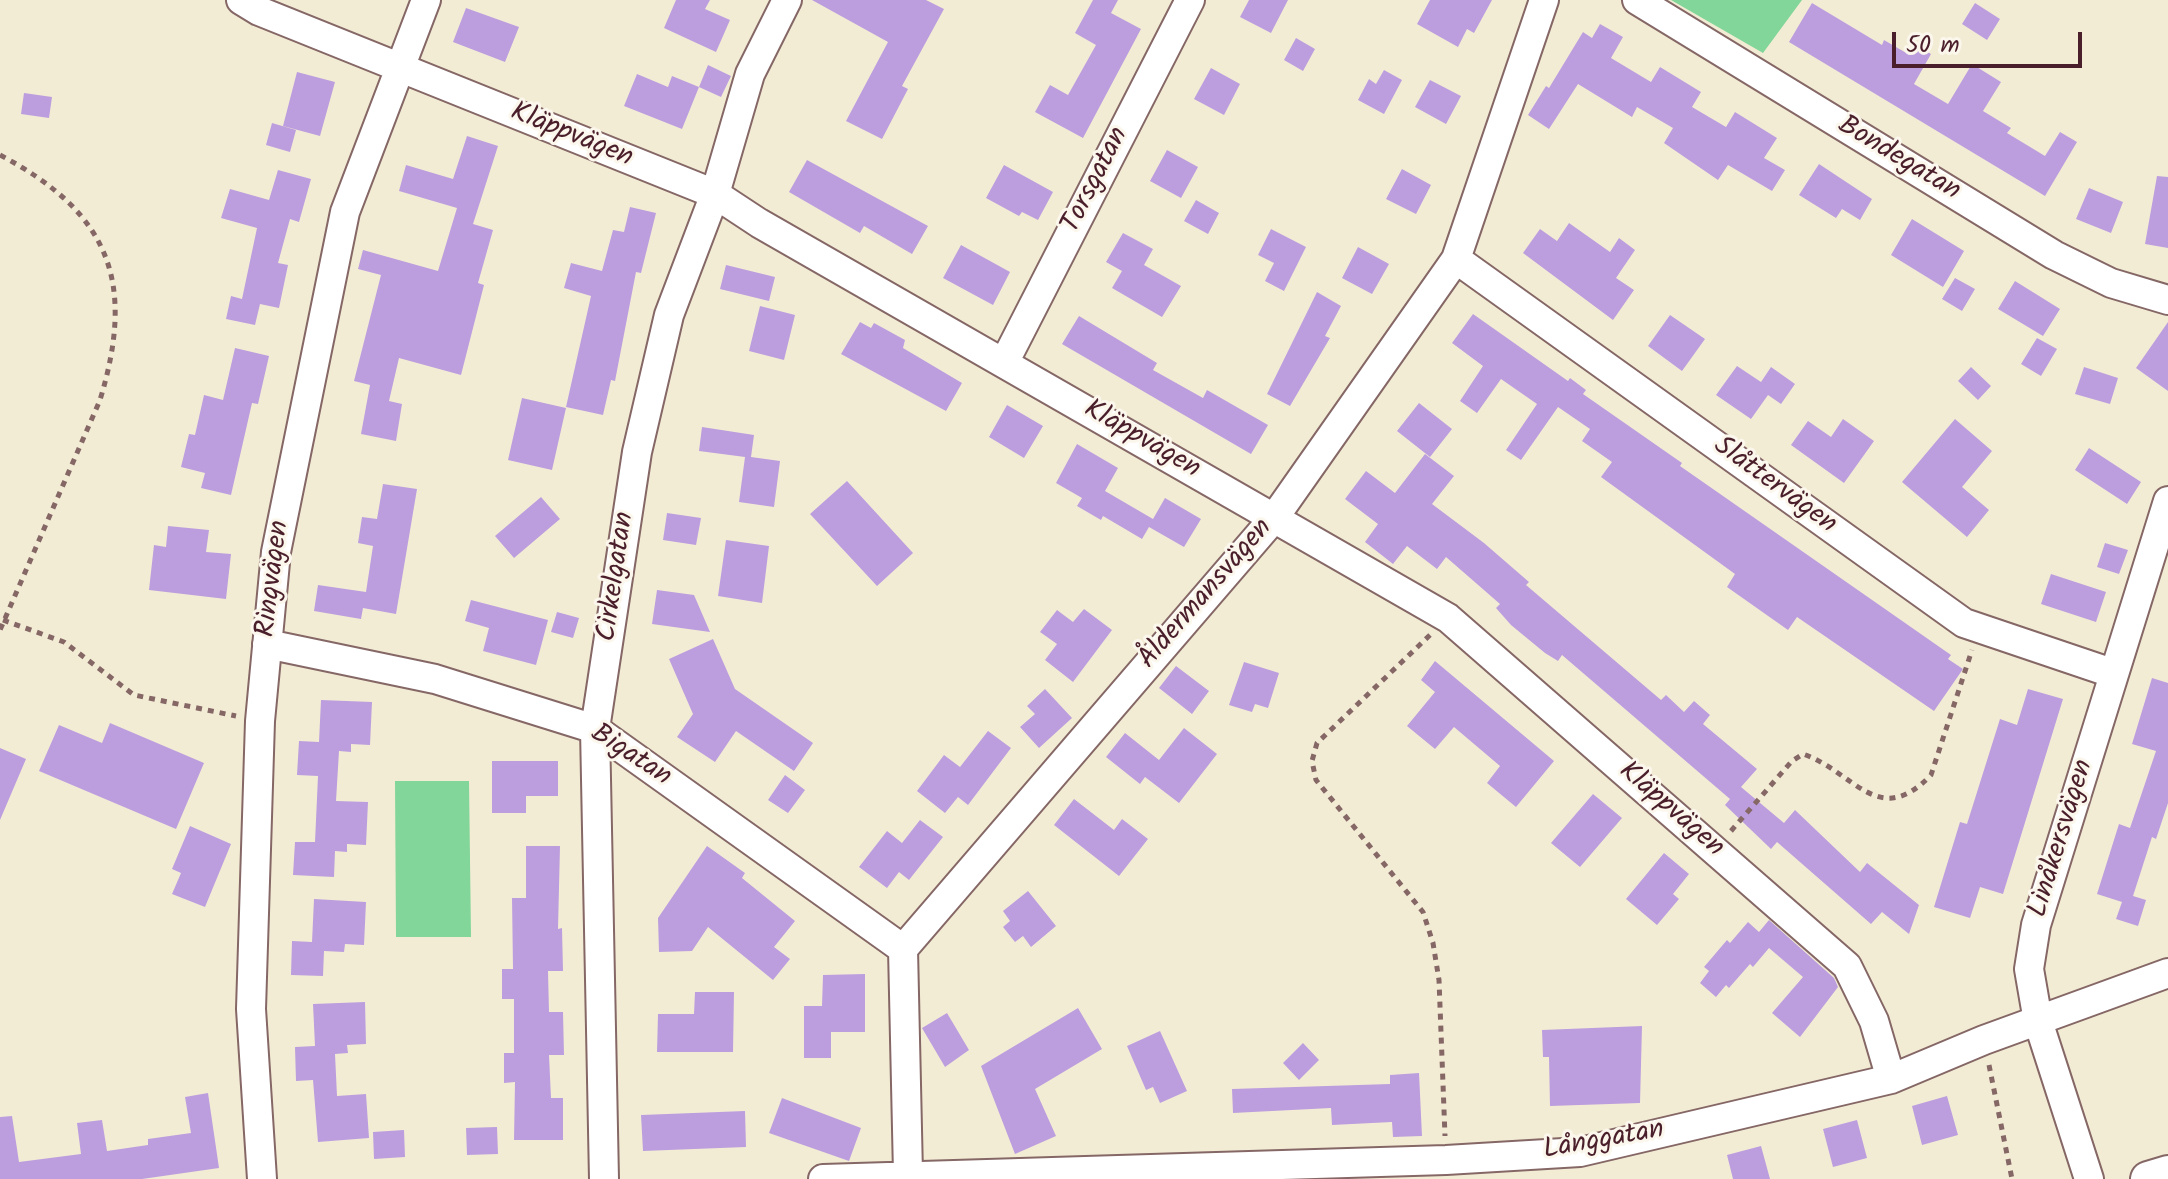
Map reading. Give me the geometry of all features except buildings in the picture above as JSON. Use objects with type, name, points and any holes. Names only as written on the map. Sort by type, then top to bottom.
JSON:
[{"type":"street","name":"Kläppvägen","points":[[241,0],[259,11],[400,69],[715,194],[759,223],[1448,618],[1847,966],[1874,1021],[1891,1079]]},
{"type":"street","name":"Ringvägen","points":[[262,1179],[251,1009],[260,721],[278,537],[345,212],[426,0]]},
{"type":"street","name":"Cirkelgatan","points":[[604,1179],[595,729],[637,452],[669,315],[715,194],[750,74],[787,0]]},
{"type":"street","name":"Torsgatan","points":[[1004,363],[1190,0]]},
{"type":"street","name":"Åldermansvägen","points":[[903,949],[1274,518],[1456,259],[1544,0]]},
{"type":"street","name":"Bondegatan","points":[[1637,0],[2054,255],[2111,283],[2168,300]]},
{"type":"street","name":"Slåttervägen","points":[[1456,259],[1978,630],[2112,673]]},
{"type":"street","name":"Linåkersvägen","points":[[2089,1179],[2038,1021],[2029,969],[2036,925],[2168,501]]},
{"type":"street","name":"Bigatan","points":[[267,644],[435,679],[595,729],[903,949]]},
{"type":"street","points":[[903,949],[908,1174]]},
{"type":"street","name":"Långgatan","points":[[823,1179],[908,1174],[1446,1160],[1580,1152],[1891,1079],[1984,1040],[2168,973]]},
{"type":"street","points":[[2148,1179],[2168,1173]]},
{"type":"path","points":[[0,155],[36,174],[76,207],[101,245],[113,276],[116,315],[111,361],[100,400],[0,630]]},
{"type":"path","points":[[1446,1160],[1439,980],[1423,912],[1316,780],[1312,761],[1317,743],[1448,618]]},
{"type":"path","points":[[3,620],[64,642],[134,695],[260,721]]},
{"type":"path","points":[[1714,850],[1792,761],[1803,754],[1818,759],[1870,795],[1891,800],[1918,789],[1931,775],[1978,630]]},
{"type":"path","points":[[1984,1040],[2012,1179]]},
{"type":"green space","points":[[1671,0],[1802,0],[1763,53]]},
{"type":"green space","points":[[395,781],[469,781],[471,937],[396,937]]}]
